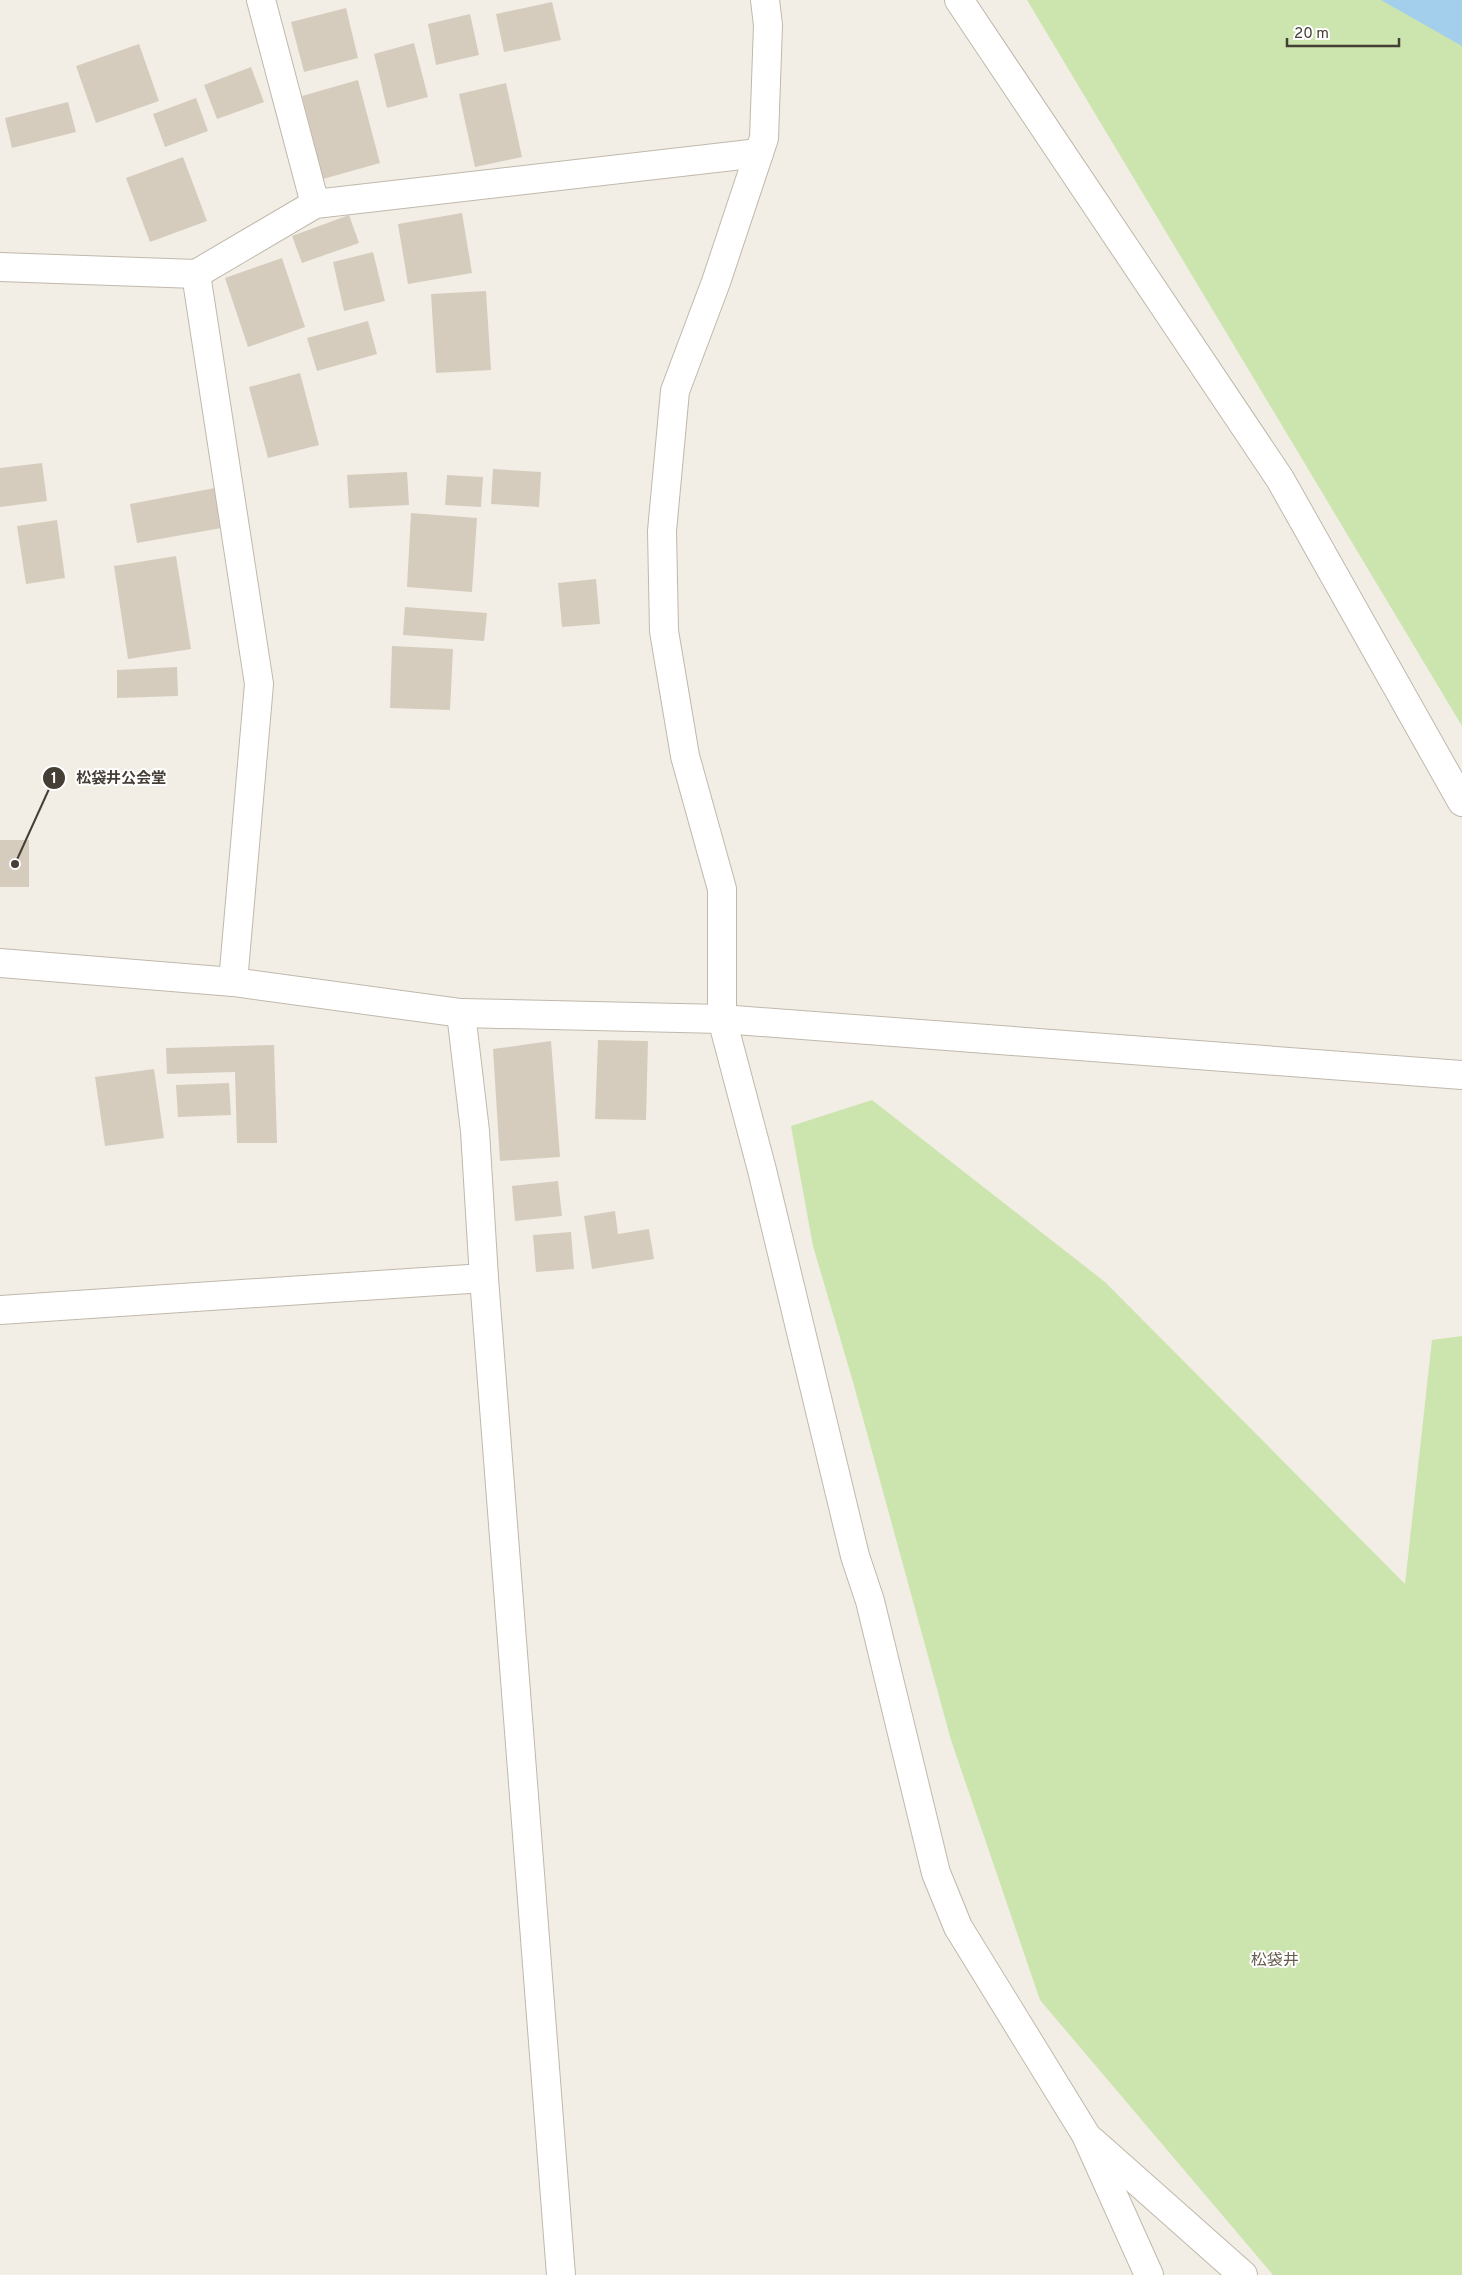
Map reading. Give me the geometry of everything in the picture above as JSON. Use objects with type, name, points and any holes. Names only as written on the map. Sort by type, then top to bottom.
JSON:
[{"type":"street","points":[[261,0],[314,204]]},
{"type":"street","points":[[765,0],[768,25],[764,138],[716,282],[675,391],[662,531],[664,631],[685,756],[722,889],[722,1019],[762,1170],[855,1556],[870,1601],[936,1873],[958,1927],[1086,2135],[1149,2275]]},
{"type":"street","points":[[959,0],[1280,479],[1462,802]]},
{"type":"street","points":[[0,267],[196,274],[314,204],[759,153]]},
{"type":"street","points":[[196,274],[259,684],[233,982]]},
{"type":"street","points":[[0,963],[233,982],[461,1013],[722,1019],[1462,1075]]},
{"type":"street","points":[[461,1013],[475,1131],[484,1278],[561,2275]]},
{"type":"street","points":[[0,1310],[484,1278]]},
{"type":"street","points":[[1086,2135],[1243,2275]]},
{"type":"green space","points":[[1027,0],[1462,0],[1462,726]]},
{"type":"green space","points":[[872,1100],[1105,1282],[1405,1584],[1432,1340],[1462,1336],[1462,2275],[1273,2275],[1040,2000],[951,1740],[853,1382],[813,1246],[791,1126]]},
{"type":"water","points":[[1381,0],[1462,0],[1462,46]]},
{"type":"building","points":[[552,2],[561,40],[504,52],[496,14]]},
{"type":"building","points":[[346,8],[358,58],[304,72],[291,22]]},
{"type":"building","points":[[470,14],[479,55],[436,65],[428,24]]},
{"type":"building","points":[[414,43],[428,97],[387,108],[374,54]]},
{"type":"building","points":[[139,44],[159,101],[96,123],[76,66]]},
{"type":"building","points":[[251,67],[264,102],[217,119],[204,85]]},
{"type":"building","points":[[358,80],[380,163],[323,179],[302,96]]},
{"type":"building","points":[[506,83],[522,157],[475,167],[459,94]]},
{"type":"building","points":[[196,98],[208,131],[165,147],[153,114]]},
{"type":"building","points":[[68,102],[76,132],[12,148],[5,118]]},
{"type":"building","points":[[183,157],[207,221],[150,242],[126,178]]},
{"type":"building","points":[[462,213],[472,273],[408,284],[398,224]]},
{"type":"building","points":[[349,215],[359,243],[302,263],[292,236]]},
{"type":"building","points":[[373,252],[385,301],[344,311],[333,262]]},
{"type":"building","points":[[282,258],[305,327],[248,347],[225,278]]},
{"type":"building","points":[[486,291],[491,370],[436,373],[431,294]]},
{"type":"building","points":[[368,321],[377,354],[317,371],[307,338]]},
{"type":"building","points":[[300,373],[319,445],[268,458],[249,387]]},
{"type":"building","points":[[42,463],[47,501],[0,507],[0,468]]},
{"type":"building","points":[[493,469],[541,472],[539,507],[491,504]]},
{"type":"building","points":[[407,472],[409,505],[349,508],[347,475]]},
{"type":"building","points":[[447,475],[483,477],[481,507],[445,505]]},
{"type":"building","points":[[220,487],[227,527],[137,543],[130,504]]},
{"type":"building","points":[[411,513],[477,518],[472,592],[407,587]]},
{"type":"building","points":[[57,520],[65,578],[26,584],[17,526]]},
{"type":"building","points":[[176,556],[191,649],[128,659],[114,566]]},
{"type":"building","points":[[596,579],[600,624],[562,627],[558,583]]},
{"type":"building","points":[[405,607],[487,613],[484,641],[403,635]]},
{"type":"building","points":[[392,646],[453,649],[450,710],[390,708]]},
{"type":"building","points":[[177,667],[178,696],[117,698],[117,670]]},
{"type":"building","points":[[0,840],[29,840],[29,887],[0,887]]},
{"type":"building","points":[[598,1040],[648,1041],[646,1120],[595,1119]]},
{"type":"building","points":[[551,1041],[560,1157],[500,1161],[493,1049]]},
{"type":"building","points":[[274,1045],[277,1143],[237,1143],[235,1072],[167,1074],[166,1048]]},
{"type":"building","points":[[154,1069],[164,1138],[105,1146],[95,1077]]},
{"type":"building","points":[[229,1083],[231,1115],[178,1117],[176,1085]]},
{"type":"building","points":[[558,1181],[562,1216],[515,1221],[512,1186]]},
{"type":"building","points":[[615,1211],[618,1234],[649,1229],[654,1259],[592,1269],[584,1216]]},
{"type":"building","points":[[571,1232],[574,1269],[536,1272],[533,1235]]},
{"type":"place","name":"松袋井公会堂","points":[[15,864]]},
{"type":"district","name":"松袋井","points":[[1275,1959]]}]
